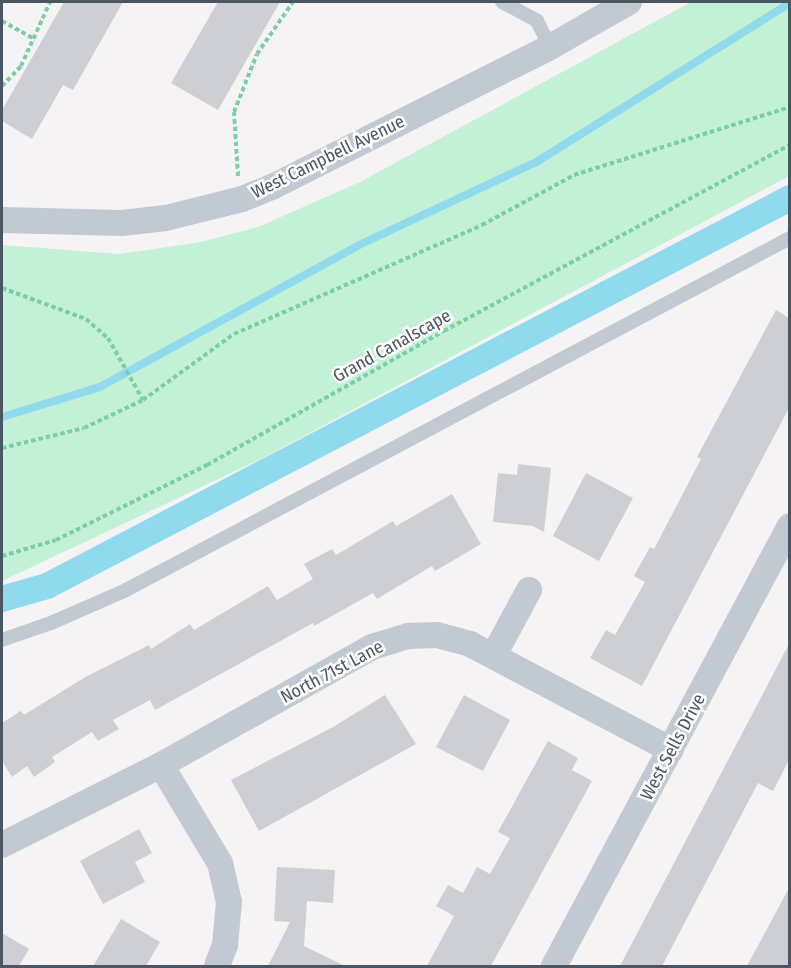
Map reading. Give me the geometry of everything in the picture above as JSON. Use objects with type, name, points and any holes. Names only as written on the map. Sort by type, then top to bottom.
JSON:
[{"type":"street","name":"West Campbell Avenue","points":[[2,220],[122,223],[166,218],[272,188],[550,47],[629,2]]},
{"type":"street","name":"West Sells Drive","points":[[554,966],[789,526]]},
{"type":"street","points":[[495,655],[529,590]]},
{"type":"street","name":"North 71st Lane","points":[[2,845],[161,765],[372,646],[408,636],[437,636],[495,655],[671,750]]},
{"type":"street","points":[[161,765],[220,863],[229,902],[225,945],[217,966]]},
{"type":"lane","points":[[502,2],[537,21],[550,47]]},
{"type":"lane","points":[[2,640],[51,623],[126,590],[789,238]]},
{"type":"path","points":[[2,86],[21,66],[50,2]]},
{"type":"path","points":[[238,177],[234,112],[257,54],[293,2]]},
{"type":"path","points":[[2,21],[35,39]]},
{"type":"path","points":[[2,448],[84,428],[143,400],[234,334],[482,225],[574,175],[789,107]]},
{"type":"path","name":"Grand Canalscape","points":[[2,556],[56,540],[207,465],[444,331],[789,145]]},
{"type":"path","points":[[2,288],[86,319],[108,338],[143,400]]},
{"type":"green space","points":[[691,2],[789,2],[789,176],[261,459],[2,581],[2,245],[120,254],[201,242],[258,227],[360,182]]},
{"type":"building","points":[[64,2],[123,2],[73,90],[63,85],[32,139],[2,121],[2,110]]},
{"type":"building","points":[[218,2],[280,2],[218,110],[171,83]]},
{"type":"building","points":[[776,310],[789,318],[789,408],[642,686],[590,658],[606,630],[615,635],[645,582],[634,576],[650,547],[654,549],[701,459],[697,457]]},
{"type":"building","points":[[518,464],[551,468],[544,532],[533,526],[493,522],[498,473],[517,475]]},
{"type":"building","points":[[586,473],[633,498],[599,561],[553,536]]},
{"type":"building","points":[[452,494],[481,544],[435,571],[432,566],[377,599],[373,593],[314,626],[313,623],[155,710],[150,700],[113,720],[119,729],[98,741],[92,732],[52,757],[55,762],[34,777],[27,766],[12,777],[2,761],[2,723],[21,711],[24,715],[87,676],[149,645],[151,649],[190,624],[194,630],[268,586],[277,600],[313,579],[304,564],[332,549],[336,555],[393,521],[396,526]]},
{"type":"building","points":[[789,644],[789,760],[773,791],[758,783],[662,966],[620,966]]},
{"type":"building","points":[[385,695],[416,744],[259,831],[231,780],[333,727]]},
{"type":"building","points":[[464,695],[510,720],[483,771],[436,747]]},
{"type":"building","points":[[548,741],[578,758],[572,770],[592,781],[491,966],[427,966],[454,916],[436,906],[448,885],[463,893],[477,867],[490,874],[510,838],[498,832]]},
{"type":"building","points":[[139,829],[152,853],[135,862],[145,882],[103,904],[80,861]]},
{"type":"building","points":[[277,867],[335,870],[333,903],[307,901],[304,946],[345,966],[268,966],[290,922],[274,921]]},
{"type":"building","points":[[789,888],[789,966],[747,966]]},
{"type":"building","points":[[121,919],[160,942],[146,966],[93,966]]},
{"type":"building","points":[[2,933],[29,949],[19,966],[2,966]]},
{"type":"waterway","points":[[2,417],[100,387],[359,245],[538,161],[790,3]]},
{"type":"waterway","points":[[2,599],[47,586],[790,198]]}]
